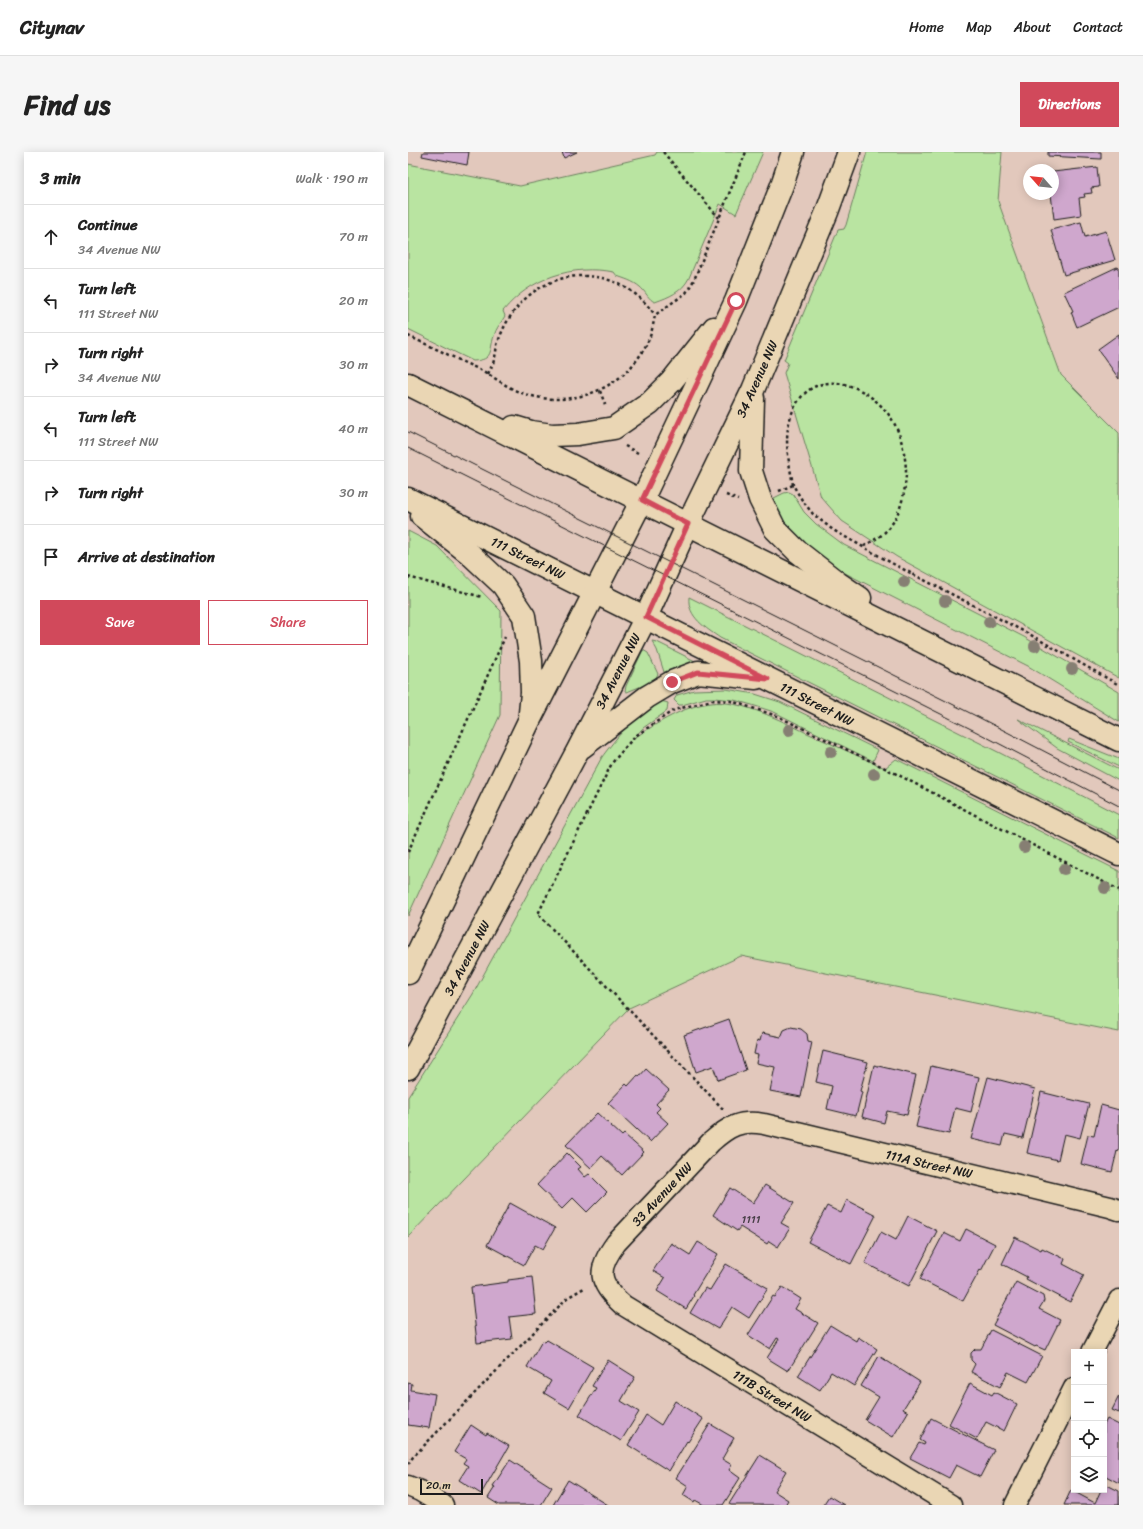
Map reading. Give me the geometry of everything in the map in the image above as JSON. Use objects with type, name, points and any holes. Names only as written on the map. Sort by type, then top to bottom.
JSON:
[{"type":"main road","points":[[408,973],[528,723],[642,500],[736,301],[782,185],[793,152]]},
{"type":"main road","name":"34 Avenue NW","points":[[408,1068],[578,750],[646,617],[688,524],[753,390],[827,212],[849,152]]},
{"type":"main road","points":[[454,407],[531,432],[552,435],[578,434],[614,428],[650,403],[671,382],[736,301]]},
{"type":"main road","points":[[408,384],[1119,740]]},
{"type":"main road","points":[[753,390],[751,471],[760,499],[775,529],[797,551],[838,583],[937,650]]},
{"type":"main road","name":"111 Street NW","points":[[408,499],[1119,854]]},
{"type":"main road","points":[[408,506],[470,554],[503,585],[524,616],[531,661],[532,693],[528,723]]},
{"type":"main road","points":[[578,750],[647,697],[672,682],[698,672],[768,679]]},
{"type":"street","name":"111A Street NW","points":[[738,1124],[764,1124],[1119,1210]]},
{"type":"street","name":"33 Avenue NW","points":[[602,1277],[603,1266],[608,1254],[616,1243],[711,1142],[728,1128],[738,1124]]},
{"type":"street","name":"111B Street NW","points":[[602,1277],[614,1297],[623,1305],[951,1505]]},
{"type":"street","points":[[1094,1349],[1119,1300]]},
{"type":"street","points":[[1015,1505],[1071,1394]]},
{"type":"street","points":[[408,1486],[420,1491],[443,1505]]},
{"type":"path","points":[[663,152],[718,218]]},
{"type":"path","points":[[655,315],[686,293],[694,280],[746,152]]},
{"type":"path","points":[[408,336],[488,374],[514,390],[543,399],[572,399],[600,391],[618,379],[637,360],[646,347],[652,331],[655,315],[648,304],[638,295],[616,282],[589,276],[561,279],[532,293],[520,304],[510,317],[503,330],[495,359],[488,374]]},
{"type":"path","points":[[863,547],[886,532],[894,520],[900,506],[906,479],[903,451],[896,427],[890,417],[874,400],[855,389],[837,383],[827,382],[807,390],[795,408],[788,429],[788,462],[794,485],[802,500],[813,514],[823,523],[863,547],[1029,634],[1119,685]]},
{"type":"path","points":[[600,391],[608,413]]},
{"type":"path","points":[[620,444],[638,453]]},
{"type":"path","points":[[774,493],[794,485]]},
{"type":"path","points":[[723,494],[741,502]]},
{"type":"path","points":[[408,577],[484,598]]},
{"type":"path","points":[[408,852],[507,631]]},
{"type":"path","points":[[738,1124],[538,914],[612,763],[634,737],[674,710],[712,700],[731,701],[776,716],[885,768],[1119,890]]},
{"type":"path","points":[[408,1464],[413,1457],[567,1298],[602,1277]]},
{"type":"green space","points":[[657,152],[763,152],[736,214],[720,204],[689,278],[679,290],[670,296],[655,302],[637,285],[629,280],[617,276],[614,272],[583,270],[553,276],[526,290],[503,311],[505,316],[495,333],[490,354],[488,357],[480,360],[473,361],[408,329],[408,164],[520,186],[655,155]]},
{"type":"green space","points":[[867,152],[1002,152],[998,201],[1061,375],[1119,433],[1119,678],[897,557],[842,521],[821,497],[784,373],[788,363],[784,360],[838,230],[844,229],[846,225]]},
{"type":"green space","points":[[789,492],[793,494],[804,512],[816,524],[844,545],[1024,637],[1119,692],[1119,722],[1028,666],[839,570],[801,541],[778,514],[772,504],[774,498]]},
{"type":"green space","points":[[408,531],[437,546],[501,611],[500,715],[408,916]]},
{"type":"green space","points":[[689,597],[1000,753],[1119,815],[1119,838],[720,638],[698,621],[694,616],[689,604]]},
{"type":"green space","points":[[652,641],[657,642],[697,662],[669,675],[664,672],[657,650]]},
{"type":"green space","points":[[643,650],[648,653],[658,674],[654,681],[627,692],[625,691],[626,686]]},
{"type":"green space","points":[[726,689],[755,694],[780,702],[878,750],[873,761],[774,712],[734,700],[706,698],[679,705],[674,700],[677,695],[694,690]]},
{"type":"green space","points":[[661,701],[668,703],[667,711],[643,728],[634,738],[681,711],[711,703],[734,704],[773,717],[885,768],[896,759],[1119,871],[1119,1032],[741,956],[629,1008],[408,1237],[408,1097],[473,994],[602,757],[634,720]]},
{"type":"green space","points":[[1018,719],[1119,770],[1119,781],[1057,748]]},
{"type":"green space","points":[[1069,739],[1119,759],[1119,767],[1068,742]]},
{"type":"building","points":[[423,152],[469,152],[467,165],[422,156]]},
{"type":"building","points":[[562,152],[577,152],[564,158]]},
{"type":"building","points":[[1048,152],[1101,152],[1101,159],[1048,156]]},
{"type":"building","points":[[1097,167],[1099,187],[1091,188],[1092,193],[1084,194],[1085,197],[1079,198],[1081,215],[1054,219],[1052,200],[1059,200],[1059,171]]},
{"type":"building","points":[[1081,222],[1085,237],[1106,231],[1115,260],[1064,275],[1051,230]]},
{"type":"building","points":[[1117,267],[1119,270],[1119,307],[1077,327],[1071,312],[1073,311],[1064,292]]},
{"type":"building","points":[[1119,334],[1119,379],[1098,349]]},
{"type":"building","points":[[729,1019],[746,1070],[718,1080],[713,1066],[696,1072],[684,1035]]},
{"type":"building","points":[[791,1027],[801,1029],[807,1034],[808,1041],[812,1042],[801,1097],[770,1091],[775,1067],[756,1063],[758,1055],[754,1054],[757,1040],[760,1041],[762,1033],[781,1037],[784,1030]]},
{"type":"building","points":[[823,1051],[868,1062],[860,1091],[862,1092],[856,1116],[827,1109],[832,1086],[816,1082]]},
{"type":"building","points":[[874,1065],[916,1075],[907,1115],[887,1111],[884,1123],[862,1117]]},
{"type":"building","points":[[931,1066],[979,1077],[971,1112],[955,1108],[949,1134],[916,1127]]},
{"type":"building","points":[[646,1069],[669,1090],[656,1104],[660,1108],[656,1112],[668,1123],[650,1142],[608,1103],[626,1084],[628,1086]]},
{"type":"building","points":[[988,1077],[1035,1089],[1023,1138],[1005,1134],[1002,1146],[971,1139]]},
{"type":"building","points":[[1041,1092],[1089,1104],[1080,1138],[1064,1134],[1058,1160],[1027,1153]]},
{"type":"building","points":[[1101,1105],[1119,1110],[1119,1150],[1118,1152],[1117,1151],[1112,1172],[1081,1164],[1088,1135],[1094,1136]]},
{"type":"building","points":[[597,1113],[622,1136],[624,1134],[644,1152],[622,1175],[602,1156],[591,1168],[566,1145]]},
{"type":"building","points":[[567,1153],[581,1167],[578,1169],[585,1177],[589,1174],[607,1192],[587,1212],[573,1198],[562,1209],[537,1185]]},
{"type":"building","points":[[765,1185],[794,1203],[781,1223],[790,1228],[778,1247],[769,1241],[767,1244],[740,1227],[737,1231],[713,1215],[730,1188],[753,1203]]},
{"type":"building","points":[[847,1200],[876,1215],[851,1264],[808,1242],[827,1206],[841,1213]]},
{"type":"building","points":[[510,1203],[555,1228],[543,1249],[535,1245],[524,1265],[487,1245]]},
{"type":"building","points":[[908,1216],[937,1231],[909,1286],[865,1263],[881,1232],[896,1240]]},
{"type":"building","points":[[966,1229],[995,1244],[963,1301],[920,1279],[944,1233],[960,1241]]},
{"type":"building","points":[[1015,1237],[1041,1250],[1042,1248],[1065,1259],[1063,1264],[1084,1275],[1070,1302],[1026,1279],[1027,1277],[1002,1264]]},
{"type":"building","points":[[698,1242],[718,1254],[686,1309],[657,1291],[665,1278],[653,1271],[671,1243],[690,1255]]},
{"type":"building","points":[[726,1264],[768,1288],[749,1318],[732,1307],[718,1329],[690,1313],[705,1288],[710,1290]]},
{"type":"building","points":[[532,1277],[536,1314],[509,1317],[512,1339],[477,1343],[471,1287]]},
{"type":"building","points":[[1016,1282],[1043,1296],[1044,1301],[1039,1309],[1060,1320],[1045,1350],[1036,1346],[1035,1347],[993,1325]]},
{"type":"building","points":[[782,1287],[801,1299],[795,1309],[818,1323],[788,1371],[767,1358],[779,1339],[777,1338],[770,1349],[748,1335],[773,1296],[775,1297]]},
{"type":"building","points":[[830,1325],[856,1341],[858,1337],[877,1349],[854,1386],[831,1372],[820,1390],[798,1376]]},
{"type":"building","points":[[991,1330],[1042,1356],[1028,1382],[1008,1372],[1000,1387],[971,1372],[975,1364],[971,1360],[971,1353],[975,1349],[981,1349]]},
{"type":"building","points":[[547,1340],[593,1367],[569,1408],[544,1393],[551,1381],[527,1367],[542,1341],[545,1342]]},
{"type":"building","points":[[879,1356],[920,1382],[903,1409],[908,1412],[893,1437],[865,1420],[879,1397],[861,1386]]},
{"type":"building","points":[[608,1360],[635,1377],[621,1401],[639,1412],[621,1441],[579,1415],[596,1388],[592,1386]]},
{"type":"building","points":[[408,1383],[412,1384],[411,1390],[435,1394],[429,1428],[408,1425]]},
{"type":"building","points":[[970,1383],[992,1395],[994,1392],[1017,1404],[1004,1431],[986,1422],[977,1439],[949,1424]]},
{"type":"building","points":[[1119,1396],[1119,1413],[1112,1410]]},
{"type":"building","points":[[675,1401],[703,1419],[688,1442],[687,1441],[669,1471],[628,1445],[646,1415],[661,1425]]},
{"type":"building","points":[[931,1418],[994,1450],[980,1477],[956,1465],[949,1478],[910,1458],[919,1443],[924,1445],[925,1443],[920,1440]]},
{"type":"building","points":[[1107,1419],[1119,1425],[1119,1483],[1107,1477]]},
{"type":"building","points":[[710,1424],[734,1438],[722,1459],[732,1465],[729,1470],[740,1478],[723,1505],[704,1505],[695,1500],[694,1502],[683,1495],[688,1486],[676,1478]]},
{"type":"building","points":[[471,1425],[486,1435],[487,1433],[509,1446],[481,1494],[459,1480],[468,1466],[463,1463],[466,1459],[454,1452]]},
{"type":"building","points":[[760,1455],[786,1471],[774,1491],[788,1500],[785,1505],[729,1504]]},
{"type":"building","points":[[510,1460],[552,1487],[541,1505],[499,1505],[488,1498],[495,1487],[493,1486]]},
{"type":"building","points":[[568,1480],[608,1505],[553,1505]]},
{"type":"building","points":[[1107,1485],[1119,1491],[1119,1505],[1064,1505],[1071,1490],[1071,1493],[1077,1493],[1095,1503],[1100,1493],[1107,1493]]},
{"type":"building","points":[[829,1496],[844,1505],[823,1505]]},
{"type":"tram line","points":[[408,432],[980,718],[1119,790]]},
{"type":"tram line","points":[[408,448],[973,730],[1119,806]]},
{"type":"route","points":[[672,682],[698,672],[768,679],[646,617],[688,524],[642,500],[736,301]]}]
